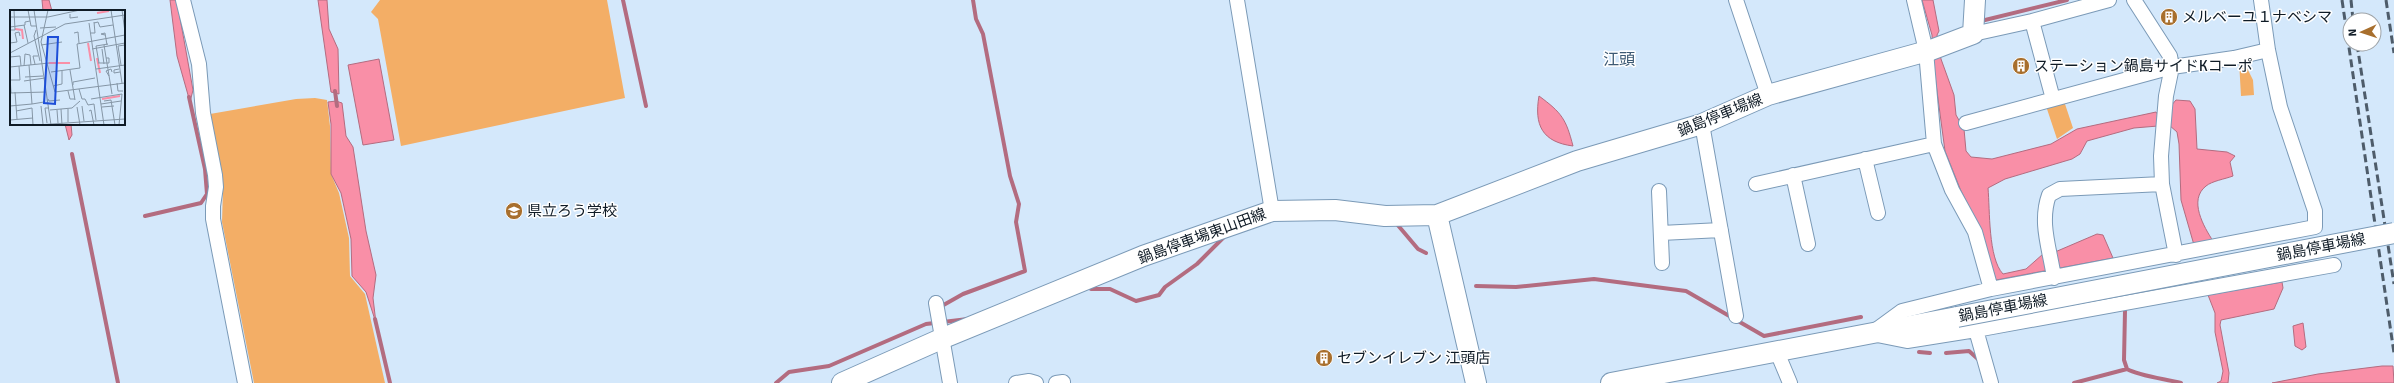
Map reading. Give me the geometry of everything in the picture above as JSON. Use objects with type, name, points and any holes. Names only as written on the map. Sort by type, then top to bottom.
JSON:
[{"type":"main road","points":[[1973,34],[1975,0]]},
{"type":"main road","name":"鍋島停車場線","points":[[1437,215],[1577,161],[1702,124],[1768,95],[1933,49],[1973,34]]},
{"type":"main road","name":"鍋島停車場東山田線","points":[[842,383],[938,319],[1143,256],[1272,211],[1335,210],[1385,216],[1437,215]]},
{"type":"main road","points":[[1437,215],[1476,383]]},
{"type":"main road","name":"鍋島停車場線","points":[[1611,383],[1677,377],[1777,352],[2394,233]]},
{"type":"street","points":[[183,0],[199,64],[203,113],[215,175],[216,187],[213,218],[245,383]]},
{"type":"street","points":[[1237,0],[1272,211]]},
{"type":"street","points":[[1736,0],[1768,95]]},
{"type":"street","points":[[1914,0],[1933,49],[1934,144],[1952,190],[1974,232],[1991,289]]},
{"type":"street","points":[[1973,34],[2032,21],[2109,0]]},
{"type":"street","points":[[2134,0],[2170,56],[2172,67],[2166,96],[2161,149],[2162,184],[2176,255]]},
{"type":"street","points":[[1871,334],[1902,311],[1991,289],[2054,276],[2176,255],[2315,227],[2315,211],[2280,107],[2268,50],[2261,0]]},
{"type":"street","points":[[2032,21],[2053,99]]},
{"type":"street","points":[[1966,123],[2172,67],[2234,58],[2268,50]]},
{"type":"street","points":[[1702,124],[1736,316]]},
{"type":"street","points":[[1756,184],[1934,144]]},
{"type":"street","points":[[1865,159],[1878,214]]},
{"type":"street","points":[[1793,175],[1808,244]]},
{"type":"street","points":[[2054,276],[2049,249],[2044,234],[2044,209],[2049,195],[2060,189],[2162,184]]},
{"type":"street","points":[[1659,191],[1662,263]]},
{"type":"street","points":[[1661,233],[1721,230]]},
{"type":"street","points":[[1871,334],[1907,341],[1976,330],[2334,265]]},
{"type":"street","points":[[938,319],[950,383]]},
{"type":"street","points":[[1976,330],[1991,383]]},
{"type":"street","points":[[1777,352],[1790,383]]},
{"type":"street","points":[[1016,383],[1029,381],[1036,383]]},
{"type":"shaded area","points":[[42,0],[49,0],[52,10],[43,10]]},
{"type":"shaded area","points":[[170,0],[176,0],[178,7],[193,90],[190,102],[177,56]]},
{"type":"shaded area","points":[[318,0],[327,0],[329,29],[338,49],[339,94],[331,92]]},
{"type":"shaded area","points":[[380,0],[607,0],[625,98],[401,146],[378,19],[371,12]]},
{"type":"shaded area","points":[[1922,0],[1933,0],[1939,31],[1937,35],[1941,59],[1954,95],[1956,115],[1964,129],[1966,151],[1971,157],[1992,159],[2051,144],[2077,129],[2156,112],[2160,118],[2158,126],[2134,128],[2087,141],[2080,154],[2072,159],[2005,179],[1988,188],[1992,246],[1998,267],[2003,274],[2026,269],[2043,254],[2055,252],[2097,234],[2103,235],[2113,258],[1996,280],[1980,228],[1961,191],[1945,151],[1933,61],[1932,35]]},
{"type":"shaded area","points":[[379,59],[394,140],[363,145],[348,65]]},
{"type":"shaded area","points":[[2243,60],[2253,80],[2254,95],[2241,96],[2239,61]]},
{"type":"shaded area","points":[[1539,96],[1553,107],[1562,117],[1568,129],[1573,146],[1554,141],[1542,130],[1539,124],[1538,115]]},
{"type":"shaded area","points":[[315,98],[327,100],[330,126],[331,174],[339,193],[349,238],[350,276],[365,294],[385,383],[254,383],[222,222],[223,190],[210,114],[296,99]]},
{"type":"shaded area","points":[[2176,100],[2190,101],[2195,109],[2197,149],[2227,152],[2235,156],[2230,162],[2233,176],[2206,186],[2201,192],[2198,199],[2199,214],[2213,241],[2194,245],[2181,200],[2179,144],[2177,132],[2169,125],[2170,107]]},
{"type":"shaded area","points":[[336,101],[342,103],[346,136],[353,147],[366,231],[376,275],[373,298],[376,323],[366,292],[352,276],[351,239],[341,193],[331,174],[331,124],[328,102]]},
{"type":"shaded area","points":[[2064,101],[2073,128],[2057,139],[2046,106]]},
{"type":"shaded area","points":[[65,125],[71,125],[72,135],[69,140]]},
{"type":"shaded area","points":[[2282,282],[2283,288],[2274,309],[2221,320],[2220,325],[2229,373],[2228,383],[2217,383],[2221,381],[2223,371],[2215,332],[2215,313],[2208,295]]},
{"type":"shaded area","points":[[2303,323],[2306,347],[2302,350],[2295,346],[2293,326]]},
{"type":"shaded area","points":[[2393,366],[2394,383],[2272,383],[2318,374]]},
{"type":"waterway","points":[[623,0],[646,106]]},
{"type":"waterway","points":[[940,307],[963,294],[1025,271],[1016,222],[1019,204],[1010,176],[983,34],[976,19],[973,0]]},
{"type":"waterway","points":[[1981,21],[2067,0]]},
{"type":"waterway","points":[[335,91],[337,106]]},
{"type":"waterway","points":[[145,216],[201,203],[207,194],[205,169],[189,97]]},
{"type":"waterway","points":[[72,154],[118,383]]},
{"type":"waterway","points":[[1396,223],[1418,249],[1426,253]]},
{"type":"waterway","points":[[1091,289],[1110,289],[1136,301],[1159,295],[1165,287],[1197,264],[1223,238]]},
{"type":"waterway","points":[[1476,286],[1516,287],[1594,279],[1686,291],[1764,336],[1861,317]]},
{"type":"waterway","points":[[2125,311],[2124,360],[2127,369],[2145,375],[2181,383]]},
{"type":"waterway","points":[[375,319],[390,383]]},
{"type":"waterway","points":[[776,383],[789,372],[829,366],[926,324],[968,319]]},
{"type":"waterway","points":[[1946,353],[1969,351],[1979,360]]},
{"type":"waterway","points":[[1919,352],[1930,353]]},
{"type":"waterway","points":[[2074,383],[2127,369]]},
{"type":"railway","points":[[2342,0],[2394,353]]},
{"type":"railway","points":[[2351,0],[2352,12]]},
{"type":"railway","points":[[2386,0],[2394,53]]},
{"type":"railway","points":[[2358,52],[2394,284]]},
{"type":"place","name":"メルベーユ１ナベシマ","points":[[2169,17]]},
{"type":"place","name":"ステーション鍋島サイドKコーポ","points":[[2021,66]]},
{"type":"place","name":"県立ろう学校","points":[[514,211]]},
{"type":"place","name":"セブンイレブン 江頭店","points":[[1324,358]]},
{"type":"district","name":"江頭","points":[[1619,60]]}]
